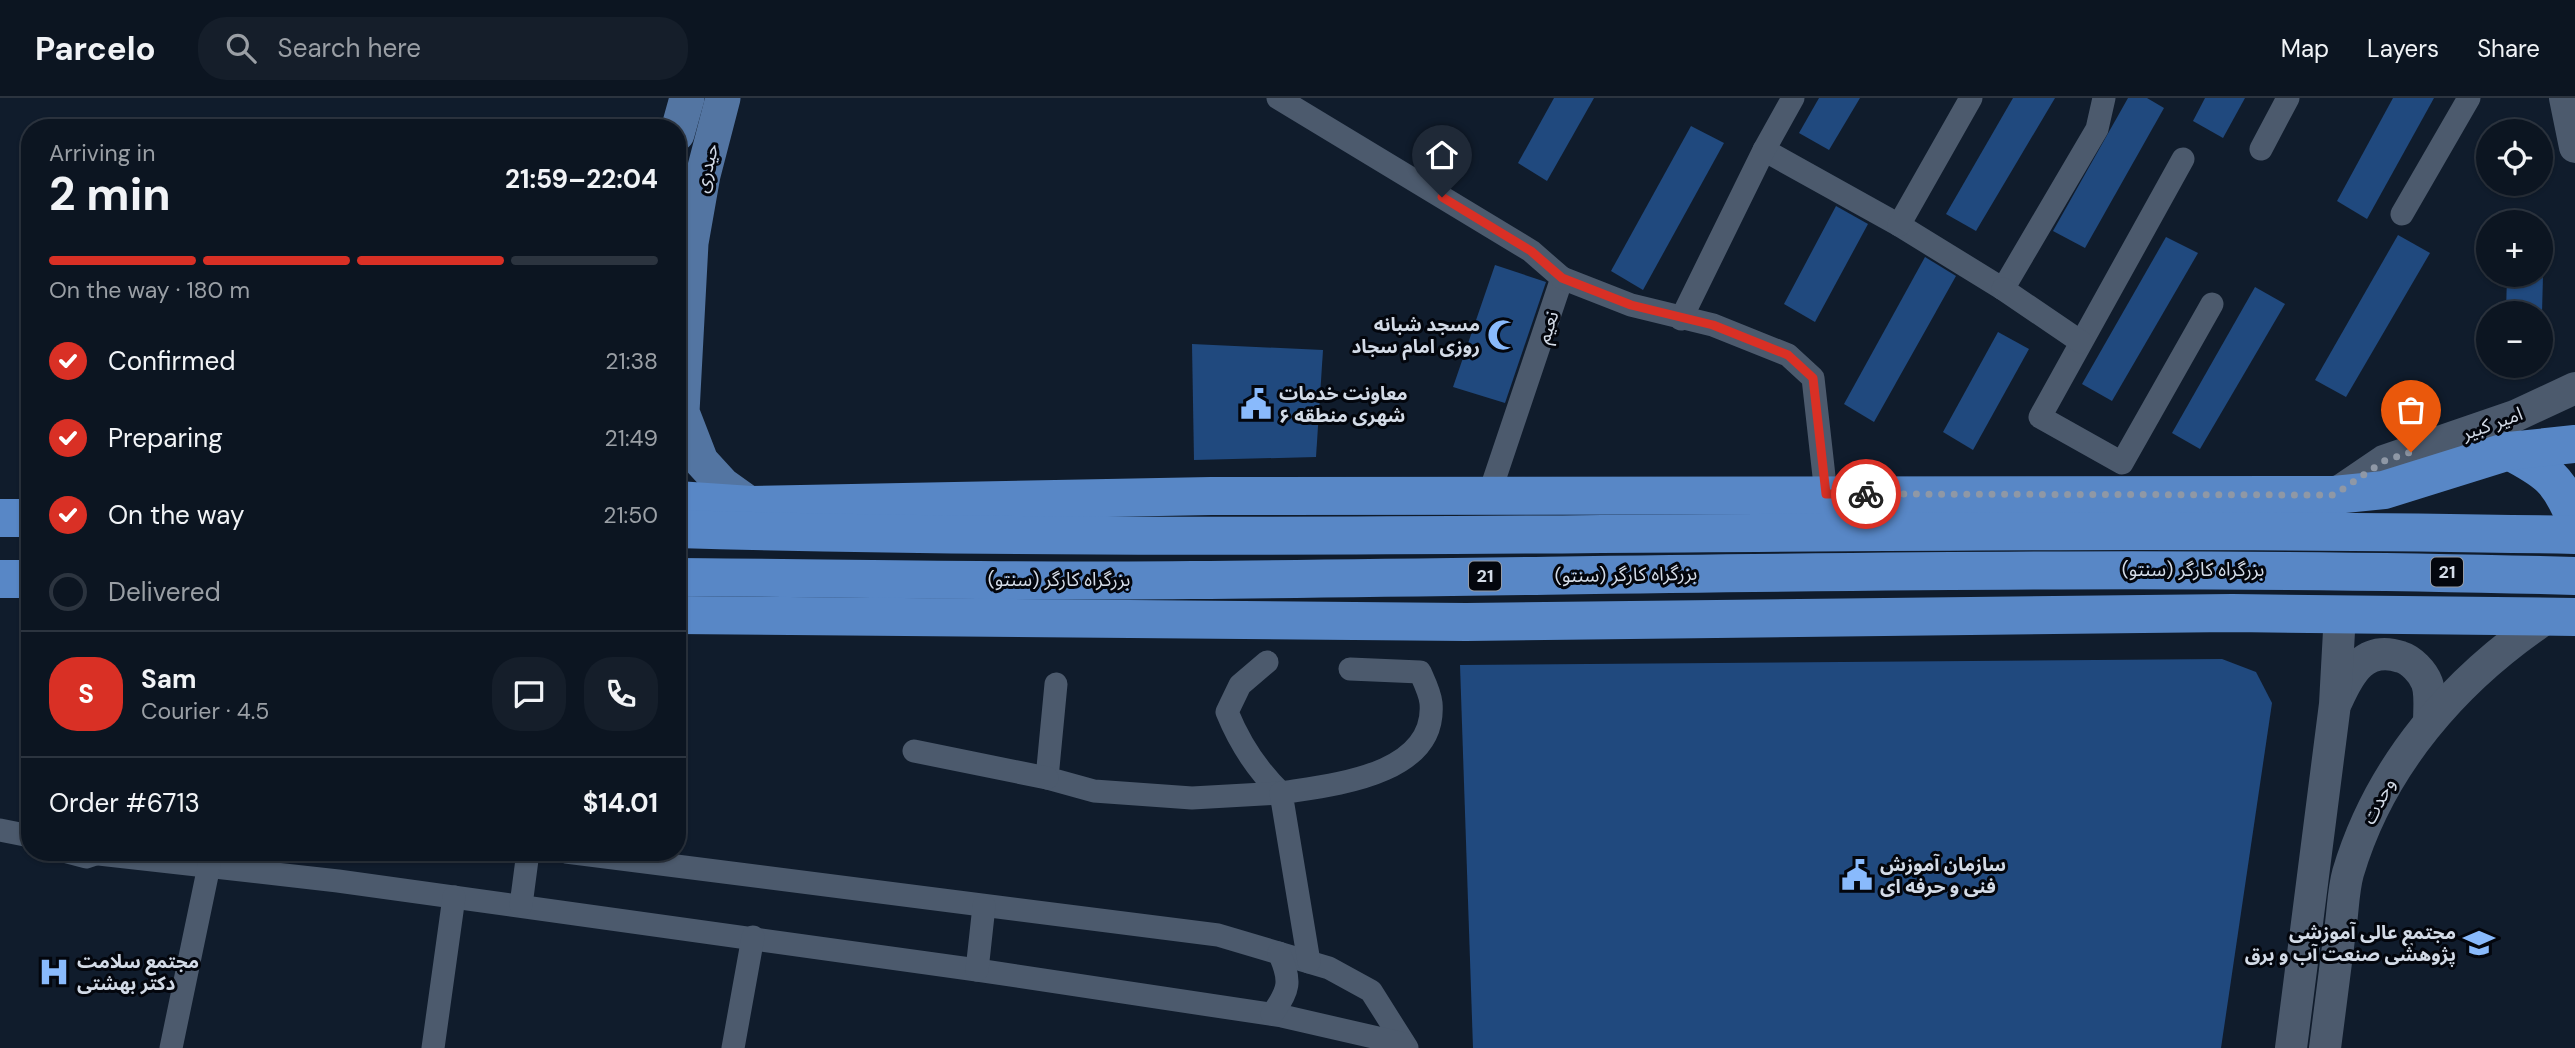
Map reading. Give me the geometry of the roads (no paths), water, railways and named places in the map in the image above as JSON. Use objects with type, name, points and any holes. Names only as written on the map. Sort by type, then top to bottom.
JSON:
[{"type":"highway","points":[[686,501],[751,505],[1489,495],[2334,495],[2384,490],[2510,452],[2575,444]]},
{"type":"highway","points":[[2510,452],[2547,471],[2565,492],[2575,519]]},
{"type":"highway","points":[[2334,495],[2314,524],[2309,552],[2315,583],[2326,602],[2340,613]]},
{"type":"highway","points":[[0,518],[21,518]]},
{"type":"highway","name":"بزرگراه کارگر (سنتو)","points":[[686,529],[923,536],[2040,529],[2575,535]]},
{"type":"highway","name":"بزرگراه کارگر (سنتو)","points":[[686,577],[1188,580],[2054,568],[2342,569],[2575,576]]},
{"type":"highway","points":[[686,615],[1466,622],[2340,613],[2561,617],[2575,570]]},
{"type":"highway","points":[[0,579],[21,579]]},
{"type":"main road","name":"حیدری","points":[[681,119],[687,98]]},
{"type":"main road","name":"حیدری","points":[[686,337],[691,243],[703,175],[723,98]]},
{"type":"main road","points":[[2566,98],[2575,147]]},
{"type":"main road","name":"امیر کبیر","points":[[2334,495],[2384,461],[2515,416],[2575,388]]},
{"type":"main road","name":"حیدری","points":[[686,454],[701,461],[723,485],[751,505]]},
{"type":"main road","points":[[2291,1048],[2335,704],[2340,613]]},
{"type":"main road","name":"وحدت","points":[[2325,1048],[2347,876],[2362,831],[2383,786],[2429,722],[2505,646],[2561,617]]},
{"type":"main road","points":[[2335,704],[2348,676],[2366,658],[2385,652],[2410,660],[2427,683],[2429,722]]},
{"type":"street","points":[[1278,98],[1531,251],[1562,278],[1631,305],[1713,325],[1788,355],[1813,378],[1826,494]]},
{"type":"street","points":[[1681,319],[1764,149],[1793,98]]},
{"type":"street","points":[[1899,225],[1971,98]]},
{"type":"street","points":[[2003,289],[2097,128],[2104,98]]},
{"type":"street","points":[[2262,149],[2288,98]]},
{"type":"street","points":[[2402,214],[2469,98]]},
{"type":"street","points":[[1764,149],[1899,225],[2003,289],[2081,342]]},
{"type":"street","points":[[2183,159],[2040,418],[2122,463],[2212,303]]},
{"type":"street","name":"نعیم","points":[[1489,495],[1562,278]]},
{"type":"street","points":[[1267,662],[1240,685],[1227,712],[1246,752],[1261,774],[1280,793],[1309,962]]},
{"type":"street","points":[[914,751],[1047,778],[1094,791],[1192,798],[1280,793],[1361,779],[1394,766],[1425,736],[1431,702],[1420,672],[1350,669]]},
{"type":"street","points":[[1047,778],[1056,684]]},
{"type":"street","points":[[0,830],[21,834]]},
{"type":"street","points":[[167,861],[753,937],[1272,1014],[1406,1046]]},
{"type":"street","points":[[521,905],[527,861]]},
{"type":"street","points":[[636,861],[1218,935],[1329,968],[1371,991],[1406,1046]]},
{"type":"street","points":[[171,1048],[209,866]]},
{"type":"street","points":[[433,1048],[454,897]]},
{"type":"street","points":[[977,970],[984,906]]},
{"type":"street","points":[[733,1048],[753,937]]},
{"type":"street","points":[[1272,1014],[1287,994],[1287,970],[1279,953]]},
{"type":"place","name":"مسجد شبانه روزی امام سجاد","points":[[1503,335]]},
{"type":"place","name":"معاونت خدمات شهری منطقه ۶","points":[[1256,404]]},
{"type":"place","name":"سازمان آموزش فنی و حرفه ای","points":[[1857,875]]},
{"type":"place","name":"مجتمع عالی آموزشی پژوهشی صنعت آب و برق","points":[[2479,943]]},
{"type":"place","name":"مجتمع سلامت دکتر بهشتی","points":[[54,972]]}]
